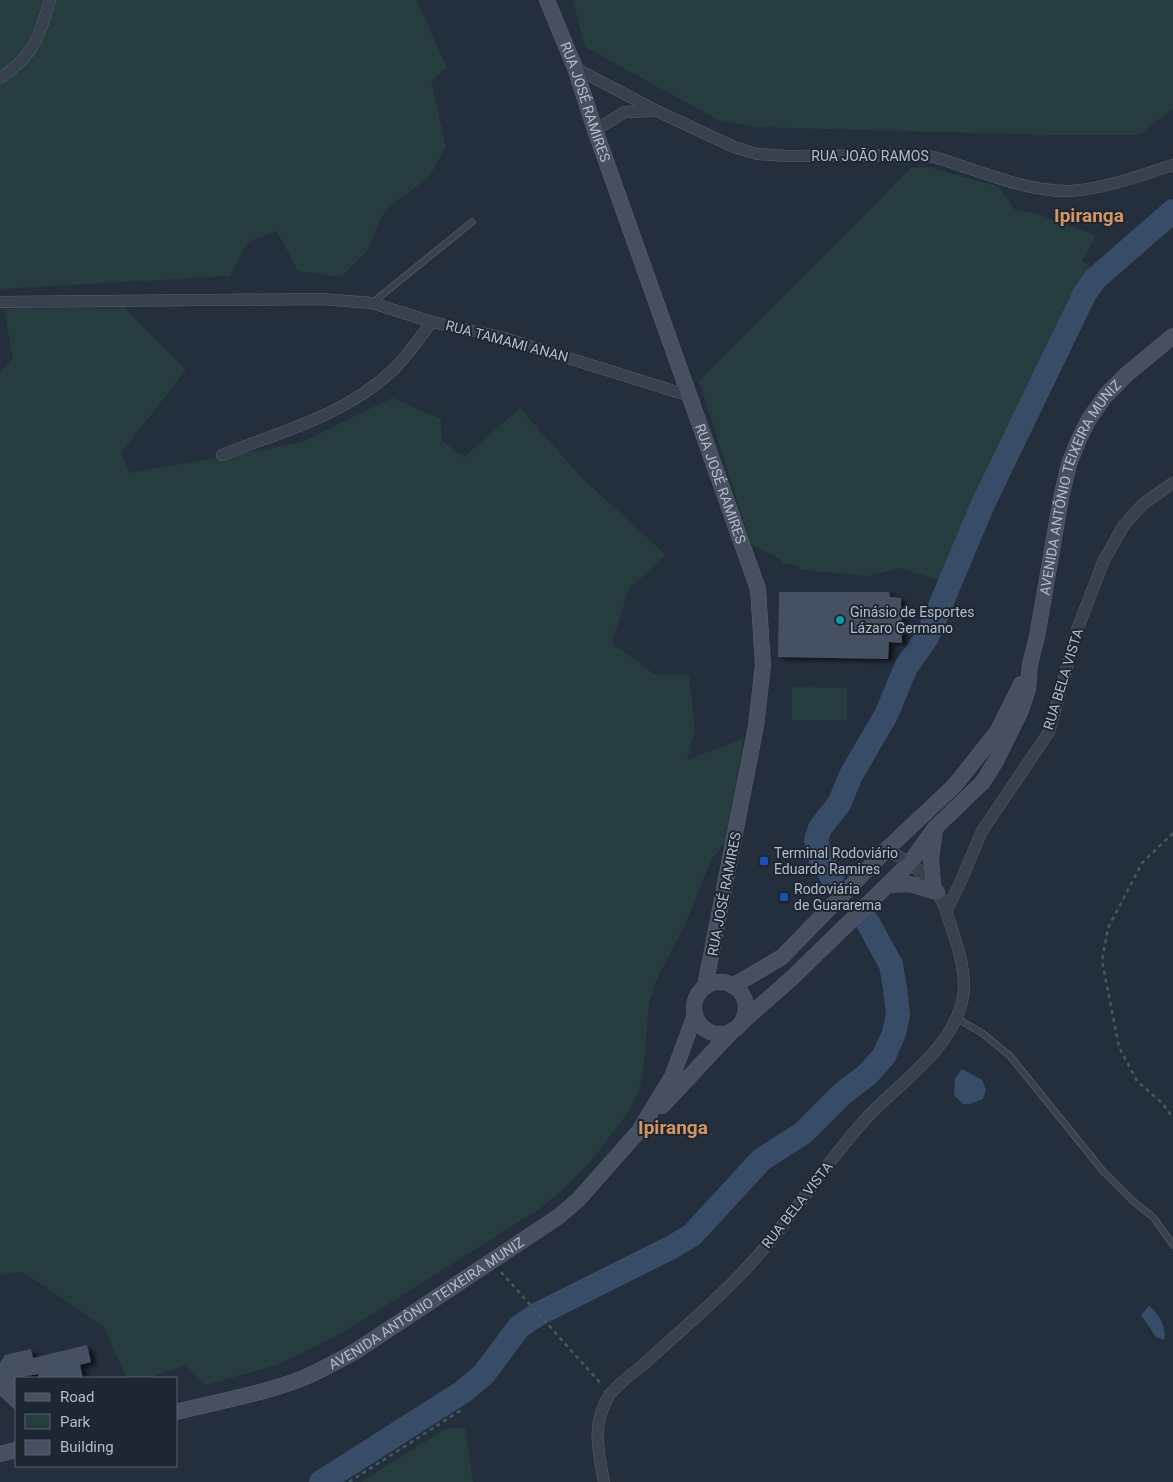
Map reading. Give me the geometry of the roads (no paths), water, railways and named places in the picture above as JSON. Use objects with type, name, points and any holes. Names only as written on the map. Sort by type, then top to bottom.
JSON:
[{"type":"main road","name":"RUA JOSÉ RAMIRES","points":[[547,0],[575,68],[595,130],[758,589],[763,665],[756,726],[705,986]]},
{"type":"main road","name":"AVENIDA ANTÔNIO TEIXEIRA MUNIZ","points":[[178,1412],[272,1388],[326,1368],[356,1351],[558,1217],[578,1200],[639,1131],[738,1026],[792,978],[910,863],[935,828],[983,782],[997,759],[1021,710],[1028,689],[1030,664],[1037,637],[1061,498],[1069,464],[1079,439],[1089,419],[1106,395],[1134,367],[1173,336]]},
{"type":"main road","name":"AVENIDA ANTÔNIO TEIXEIRA MUNIZ","points":[[733,986],[782,958],[885,851],[970,768],[997,732],[1030,664]]},
{"type":"main road","points":[[888,885],[910,884],[935,888],[931,859],[935,828]]},
{"type":"main road","points":[[695,1015],[699,1024],[706,1030],[724,1033],[738,1026],[745,1011],[745,1002],[741,992],[733,986],[717,982],[705,986]]},
{"type":"main road","name":"AVENIDA ANTÔNIO TEIXEIRA MUNIZ","points":[[639,1131],[672,1076],[695,1015],[697,998],[705,986]]},
{"type":"main road","points":[[0,1454],[15,1450]]},
{"type":"street","points":[[0,78],[26,55],[40,36],[50,0]]},
{"type":"street","name":"RUA JOÃO RAMOS","points":[[575,68],[657,111],[734,147],[757,154],[787,156],[919,155],[934,157],[1028,186],[1067,191],[1094,189],[1173,165]]},
{"type":"street","name":"RUA JOÃO RAMOS","points":[[595,130],[625,112],[657,111]]},
{"type":"street","name":"RUA TAMAMI ANAN","points":[[0,302],[321,299],[372,303],[432,322],[501,337],[690,396]]},
{"type":"street","points":[[222,455],[321,417],[346,404],[392,371],[432,322]]},
{"type":"street","name":"RUA BELA VISTA","points":[[946,910],[962,881],[982,831],[1049,732],[1077,630],[1104,560],[1124,525],[1143,504],[1173,483]]},
{"type":"street","name":"RUA BELA VISTA","points":[[604,1482],[598,1448],[597,1422],[602,1407],[610,1394],[755,1260],[846,1141],[863,1122],[918,1070],[944,1040],[956,1018],[962,1000],[963,977],[957,946],[946,910],[935,888],[910,863],[885,851]]},
{"type":"lane","points":[[372,303],[472,222]]},
{"type":"lane","points":[[956,1018],[982,1033],[1010,1056],[1103,1171],[1133,1201],[1154,1218],[1173,1245]]},
{"type":"water","points":[[962,1069],[982,1080],[986,1090],[983,1099],[970,1104],[963,1104],[954,1095],[955,1078]]},
{"type":"water","points":[[1149,1306],[1161,1321],[1165,1335],[1164,1340],[1156,1337],[1141,1315]]},
{"type":"waterway","points":[[832,877],[820,857],[816,840],[820,828],[839,804],[851,775],[886,715],[906,667],[927,637],[983,504],[1085,293],[1095,279],[1173,211]]},
{"type":"waterway","points":[[321,1482],[464,1391],[484,1374],[519,1327],[538,1314],[672,1247],[692,1235],[761,1160],[803,1133],[842,1094],[868,1074],[884,1056],[894,1033],[898,1015],[891,965],[867,921]]},
{"type":"place","name":"Ginásio de Esportes Lázaro Germano","points":[[840,620]]},
{"type":"place","name":"Terminal Rodoviário Eduardo Ramires","points":[[764,861]]},
{"type":"place","name":"Rodoviária de Guararema","points":[[784,897]]},
{"type":"district","name":"Ipiranga","points":[[1089,215]]},
{"type":"district","name":"Ipiranga","points":[[673,1127]]}]
